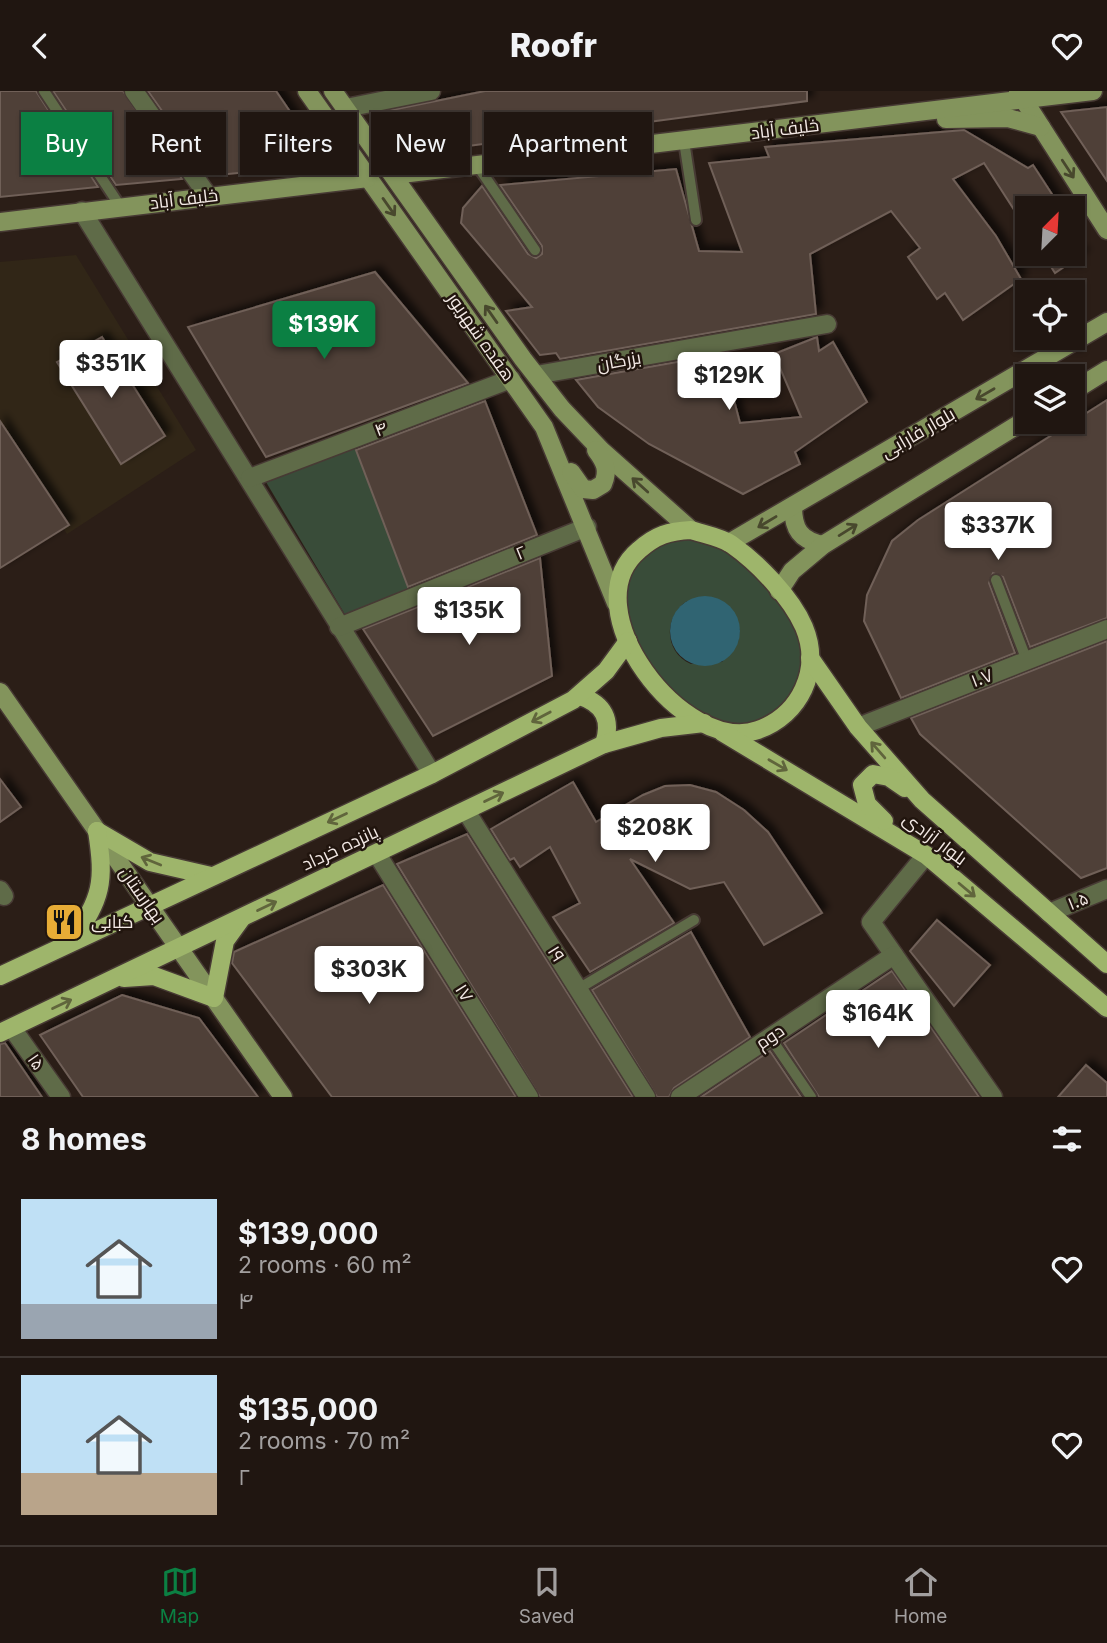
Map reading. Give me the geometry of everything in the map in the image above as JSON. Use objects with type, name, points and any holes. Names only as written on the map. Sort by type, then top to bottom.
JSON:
[{"type":"main road","name":"هفده شهریور","points":[[307,91],[544,427],[616,603]]},
{"type":"main road","name":"هفده شهریور","points":[[333,91],[371,144]]},
{"type":"main road","name":"خلیف آباد","points":[[470,166],[899,114],[1021,95],[1093,91]]},
{"type":"main road","points":[[1021,95],[1107,230]]},
{"type":"main road","points":[[899,114],[916,122],[1009,118],[1041,127]]},
{"type":"main road","name":"هفده شهریور","points":[[393,175],[536,375],[586,434],[691,530]]},
{"type":"main road","name":"خلیف آباد","points":[[0,222],[368,178]]},
{"type":"main road","name":"بلوار فارابی","points":[[729,543],[1107,323]]},
{"type":"main road","points":[[1085,384],[1107,370]]},
{"type":"main road","points":[[779,591],[792,571],[822,545],[1015,426]]},
{"type":"main road","points":[[544,427],[577,482],[583,489],[593,489],[603,484],[607,475],[605,463],[586,434]]},
{"type":"main road","points":[[793,506],[797,532],[808,542],[822,545]]},
{"type":"main road","points":[[691,530],[729,543],[779,591],[804,628],[810,658],[808,678],[787,715],[752,732],[711,727],[667,698],[654,683],[628,641],[620,624],[616,603],[620,577],[631,556],[650,540],[669,531],[691,530]]},
{"type":"main road","name":"پانزده خرداد","points":[[0,976],[432,774],[580,696],[606,671],[628,641]]},
{"type":"main road","name":"بلوار آزادی","points":[[810,658],[858,727],[922,800],[1107,964]]},
{"type":"main road","name":"بهارستان","points":[[0,692],[283,1097]]},
{"type":"main road","points":[[580,696],[602,708],[607,720],[604,744]]},
{"type":"main road","name":"پانزده خرداد","points":[[6,1031],[604,744],[661,727],[711,727]]},
{"type":"main road","name":"بلوار آزادی","points":[[711,727],[900,837],[926,855],[1107,1008]]},
{"type":"main road","points":[[900,837],[867,804],[862,785],[873,774],[889,777],[922,800]]},
{"type":"main road","points":[[97,831],[150,862],[211,876]]},
{"type":"main road","points":[[72,941],[91,911],[102,882],[97,831]]},
{"type":"main road","points":[[111,981],[154,976],[214,998],[226,941],[242,918]]},
{"type":"street","points":[[134,91],[208,196]]},
{"type":"street","points":[[346,108],[431,91]]},
{"type":"street","points":[[1021,95],[1044,91]]},
{"type":"street","points":[[82,211],[432,774]]},
{"type":"street","name":"بزرگان","points":[[536,375],[827,324]]},
{"type":"street","name":"۴","points":[[250,478],[511,379]]},
{"type":"street","name":"۲","points":[[339,627],[587,527]]},
{"type":"street","name":"۱.۷","points":[[858,727],[1107,629]]},
{"type":"street","name":"۱۹","points":[[466,811],[646,1097]]},
{"type":"street","name":"۱۷","points":[[377,854],[529,1097]]},
{"type":"street","points":[[926,855],[871,922],[993,1097]]},
{"type":"street","name":"۱.۵","points":[[1049,913],[1107,889]]},
{"type":"street","name":"دوم","points":[[680,1097],[894,955]]},
{"type":"street","name":"۱۵","points":[[6,1031],[61,1097]]},
{"type":"lane","points":[[44,91],[120,206]]},
{"type":"lane","points":[[684,141],[696,221]]},
{"type":"lane","points":[[477,165],[535,250]]},
{"type":"lane","points":[[996,579],[1027,661]]},
{"type":"lane","points":[[578,989],[694,920]]},
{"type":"lane","points":[[770,1037],[811,1097]]},
{"type":"shaded area","points":[[76,255],[196,450],[67,534],[0,432],[0,262]]},
{"type":"green space","points":[[355,447],[409,590],[347,618],[266,482]]},
{"type":"green space","points":[[682,535],[725,547],[754,572],[784,607],[802,641],[804,670],[793,695],[773,716],[758,723],[729,727],[685,704],[644,658],[623,608],[626,583],[648,549]],"holes":[[[687,601],[740,629],[738,642],[722,662],[691,664],[682,659],[676,651],[670,634],[674,616]]]},
{"type":"water","points":[[712,596],[725,602],[734,611],[738,617],[738,645],[730,656],[719,664],[698,666],[680,656],[672,645],[670,624],[680,606],[691,598]]},
{"type":"building","points":[[0,91],[36,91],[50,112],[21,112],[21,175],[90,175],[98,187],[0,197]]},
{"type":"building","points":[[53,91],[123,91],[137,112],[126,112],[126,175],[179,175],[182,179],[116,185],[109,175],[112,175],[112,112],[67,112]]},
{"type":"building","points":[[148,91],[276,91],[290,112],[240,112],[240,173],[226,174],[226,112],[163,112]]},
{"type":"building","points":[[485,91],[807,91],[807,101],[652,122],[652,112],[484,112],[484,144],[470,146],[470,112],[382,112]]},
{"type":"building","points":[[1107,107],[1107,181],[1061,112]]},
{"type":"building","points":[[964,130],[1028,168],[1033,165],[1053,196],[1015,196],[1015,211],[984,163],[953,179],[996,236],[1021,279],[1015,280],[1015,283],[963,320],[945,293],[937,299],[908,257],[920,248],[891,211],[810,254],[816,314],[560,359],[556,353],[540,355],[506,311],[532,307],[461,223],[463,208],[482,186],[528,254],[536,258],[542,254],[542,246],[500,185],[610,175],[652,175],[652,171],[676,169],[699,251],[742,252],[709,163],[769,157],[765,147]]},
{"type":"building","points":[[1051,266],[1065,266],[1055,273]]},
{"type":"building","points":[[375,272],[468,383],[266,457],[188,327]]},
{"type":"building","points":[[102,337],[165,436],[121,464],[57,362]]},
{"type":"building","points":[[817,337],[819,351],[833,342],[867,402],[795,452],[800,464],[743,494],[649,444],[598,407],[576,380],[722,354],[740,423],[801,417],[774,354]]},
{"type":"building","points":[[1107,400],[1107,618],[1030,647],[1003,577],[993,573],[989,583],[1015,653],[901,698],[864,621],[867,595],[892,541],[918,520],[1053,434],[1085,434],[1085,414]]},
{"type":"building","points":[[485,401],[537,535],[408,587],[356,450]]},
{"type":"building","points":[[0,421],[69,525],[0,568]]},
{"type":"building","points":[[540,558],[552,676],[433,736],[363,629]]},
{"type":"building","points":[[1107,641],[1107,868],[1081,878],[920,734],[911,718]]},
{"type":"building","points":[[0,779],[21,807],[0,822]]},
{"type":"building","points":[[573,782],[596,822],[643,795],[665,786],[690,785],[716,792],[744,810],[768,832],[822,913],[764,945],[724,882],[690,889],[630,859],[674,923],[590,972],[553,917],[580,903],[550,847],[520,867],[514,858],[510,860],[491,829]]},
{"type":"building","points":[[467,834],[633,1097],[540,1097],[397,864]]},
{"type":"building","points":[[383,885],[516,1097],[332,1097],[232,963],[234,952]]},
{"type":"building","points":[[937,920],[990,965],[954,1006],[910,951]]},
{"type":"building","points":[[691,932],[750,1037],[674,1088],[669,1097],[657,1097],[592,990]]},
{"type":"building","points":[[892,971],[979,1097],[819,1097],[784,1043]]},
{"type":"building","points":[[122,995],[199,1018],[258,1097],[83,1097],[40,1035]]},
{"type":"building","points":[[5,1043],[42,1097],[0,1097],[0,1044]]},
{"type":"building","points":[[770,1051],[801,1097],[701,1097]]},
{"type":"building","points":[[1086,1065],[1107,1083],[1107,1097],[1058,1097]]},
{"type":"place","name":"کبابی","points":[[64,922]]}]
